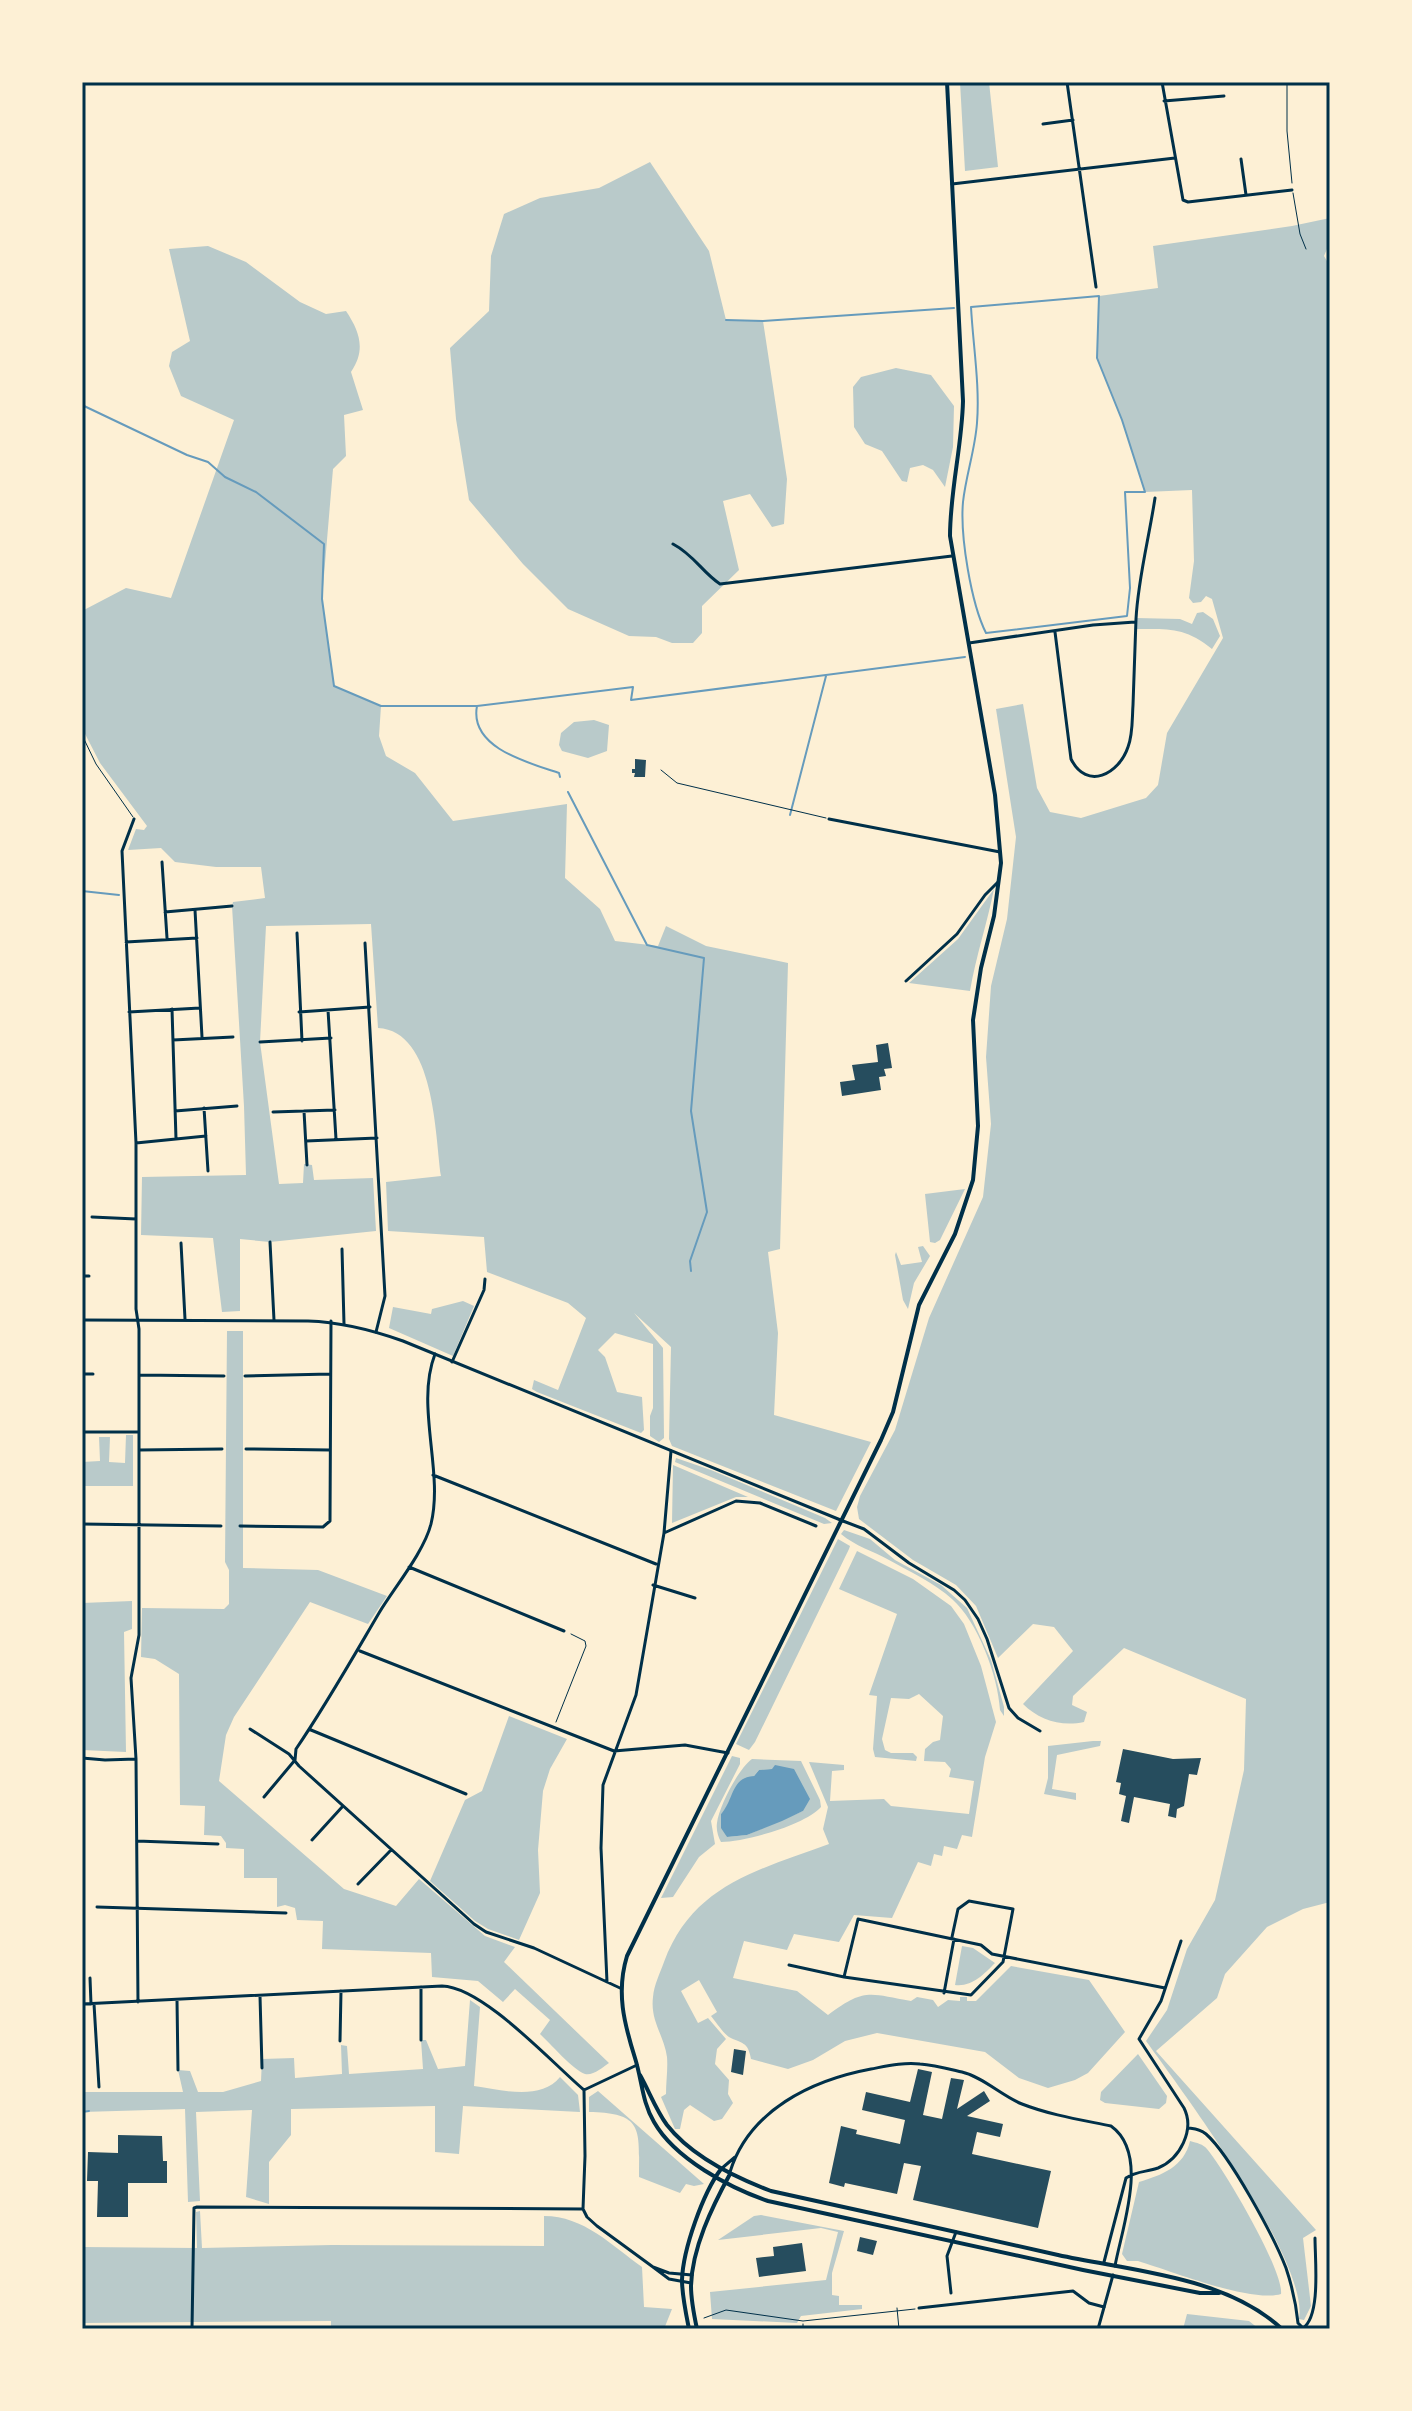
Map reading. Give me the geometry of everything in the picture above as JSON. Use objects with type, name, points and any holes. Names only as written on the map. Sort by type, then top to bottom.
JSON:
[{"type":"main road","points":[[947,82],[963,401],[950,510],[952,556],[995,795],[1000,852],[994,916],[981,968],[973,1020],[978,1126],[973,1180],[955,1234],[919,1305],[888,1425],[627,1956],[620,1988],[624,2024],[643,2095],[660,2130],[668,2141],[724,2184],[768,2201],[953,2242],[1200,2293],[1219,2293]]},
{"type":"main road","points":[[639,2073],[668,2126],[721,2169],[771,2191],[1166,2275],[1204,2286],[1264,2314],[1282,2329]]},
{"type":"main road","points":[[689,2329],[683,2274],[691,2240],[714,2178],[721,2169]]},
{"type":"main road","points":[[697,2329],[692,2275],[698,2247],[730,2174]]},
{"type":"main road","points":[[1102,2273],[1103,2264]]},
{"type":"main road","points":[[1113,2275],[1115,2266]]},
{"type":"street","points":[[1067,82],[1096,287]]},
{"type":"street","points":[[1162,82],[1183,200],[1188,202],[1292,190]]},
{"type":"street","points":[[1164,101],[1224,96]]},
{"type":"street","points":[[1043,124],[1073,120]]},
{"type":"street","points":[[952,184],[1176,157]]},
{"type":"street","points":[[1241,159],[1246,196]]},
{"type":"street","points":[[1055,632],[1071,759],[1077,770],[1093,777],[1106,774],[1117,766],[1131,739],[1136,622],[1155,498]]},
{"type":"street","points":[[673,544],[688,552],[708,577],[720,584],[952,556]]},
{"type":"street","points":[[969,643],[1136,622]]},
{"type":"street","points":[[134,819],[122,851],[136,1143],[139,1635],[131,1678],[136,1759],[138,2002]]},
{"type":"street","points":[[829,819],[1000,852]]},
{"type":"street","points":[[162,862],[167,938]]},
{"type":"street","points":[[906,981],[957,934],[998,882]]},
{"type":"street","points":[[165,912],[232,906]]},
{"type":"street","points":[[195,910],[202,1037]]},
{"type":"street","points":[[297,933],[302,1041]]},
{"type":"street","points":[[126,942],[197,938]]},
{"type":"street","points":[[365,943],[385,1296],[376,1332]]},
{"type":"street","points":[[299,1012],[370,1007]]},
{"type":"street","points":[[129,1012],[200,1008]]},
{"type":"street","points":[[172,1009],[176,1139]]},
{"type":"street","points":[[328,1010],[336,1139]]},
{"type":"street","points":[[173,1040],[233,1037]]},
{"type":"street","points":[[260,1042],[331,1038]]},
{"type":"street","points":[[175,1111],[237,1106]]},
{"type":"street","points":[[204,1108],[208,1171]]},
{"type":"street","points":[[273,1112],[335,1110]]},
{"type":"street","points":[[304,1111],[307,1165]]},
{"type":"street","points":[[136,1143],[206,1136]]},
{"type":"street","points":[[306,1141],[377,1138]]},
{"type":"street","points":[[92,1217],[136,1219]]},
{"type":"street","points":[[270,1242],[274,1320]]},
{"type":"street","points":[[181,1243],[185,1319]]},
{"type":"street","points":[[342,1249],[344,1324]]},
{"type":"street","points":[[82,1276],[89,1276]]},
{"type":"street","points":[[452,1362],[484,1290],[485,1279]]},
{"type":"street","points":[[82,1320],[331,1321],[376,1332],[864,1529],[965,1600],[987,1639],[1009,1708],[1018,1718],[1040,1731]]},
{"type":"street","points":[[240,1526],[323,1527],[330,1521],[331,1321]]},
{"type":"street","points":[[264,1797],[295,1760],[296,1749],[409,1567],[431,1526],[433,1475],[429,1389],[435,1354]]},
{"type":"street","points":[[82,1374],[93,1374]]},
{"type":"street","points":[[245,1376],[330,1374]]},
{"type":"street","points":[[139,1375],[224,1376]]},
{"type":"street","points":[[82,1432],[138,1432]]},
{"type":"street","points":[[139,1450],[222,1449]]},
{"type":"street","points":[[246,1449],[330,1450]]},
{"type":"street","points":[[607,1982],[603,1785],[636,1695],[656,1565],[664,1533],[672,1450]]},
{"type":"street","points":[[433,1475],[656,1565]]},
{"type":"street","points":[[664,1533],[736,1501],[748,1500],[816,1526]]},
{"type":"street","points":[[82,1524],[221,1526]]},
{"type":"street","points":[[409,1567],[564,1631]]},
{"type":"street","points":[[653,1585],[695,1598]]},
{"type":"street","points":[[358,1650],[614,1751],[685,1745],[728,1753]]},
{"type":"street","points":[[250,1729],[289,1754],[391,1850],[486,1932],[534,1948],[620,1988]]},
{"type":"street","points":[[309,1729],[466,1794]]},
{"type":"street","points":[[82,1758],[136,1759]]},
{"type":"street","points":[[312,1840],[343,1806]]},
{"type":"street","points":[[137,1841],[218,1844]]},
{"type":"street","points":[[358,1884],[391,1850]]},
{"type":"street","points":[[789,1965],[844,1977],[944,1993],[971,1995],[1003,1962],[1013,1909],[969,1901],[958,1909],[944,1993]]},
{"type":"street","points":[[97,1907],[286,1913]]},
{"type":"street","points":[[844,1977],[858,1919],[981,1945],[992,1954],[1165,1988]]},
{"type":"street","points":[[1103,2264],[1123,2185],[1132,2173],[1159,2168],[1172,2159],[1180,2150],[1188,2128],[1184,2108],[1139,2039],[1161,2001],[1181,1941]]},
{"type":"street","points":[[90,1978],[99,2087]]},
{"type":"street","points":[[82,2004],[454,1986],[471,1993],[584,2090],[583,2209],[587,2217],[666,2277],[691,2283]]},
{"type":"street","points":[[421,1987],[421,2040]]},
{"type":"street","points":[[340,2041],[341,1991]]},
{"type":"street","points":[[260,1996],[262,2068]]},
{"type":"street","points":[[177,2000],[178,2070]]},
{"type":"street","points":[[721,2169],[735,2157],[762,2119],[799,2093],[863,2070],[919,2064],[967,2073],[1034,2109],[1111,2126],[1126,2142],[1132,2173],[1115,2266]]},
{"type":"street","points":[[584,2090],[637,2065]]},
{"type":"street","points":[[1188,2128],[1207,2135],[1232,2169],[1264,2223],[1285,2265],[1296,2302],[1298,2323],[1303,2328],[1314,2310],[1315,2238]]},
{"type":"street","points":[[730,2174],[735,2157]]},
{"type":"street","points":[[192,2329],[194,2208],[197,2207],[583,2209]]},
{"type":"street","points":[[951,2293],[947,2256],[956,2232]]},
{"type":"street","points":[[653,2267],[669,2273],[692,2275]]},
{"type":"street","points":[[1102,2273],[1109,2284]]},
{"type":"street","points":[[1098,2329],[1113,2275]]},
{"type":"street","points":[[919,2308],[1073,2291],[1089,2303],[1104,2307]]},
{"type":"lane","points":[[1292,190],[1306,249]]},
{"type":"lane","points":[[82,735],[96,764],[134,819]]},
{"type":"lane","points":[[661,770],[677,783],[829,819]]},
{"type":"path","points":[[1287,82],[1292,190]]},
{"type":"path","points":[[553,1728],[587,1643],[564,1631]]},
{"type":"path","points":[[704,2318],[726,2310],[803,2321],[919,2308]]},
{"type":"path","points":[[898,2309],[899,2329]]},
{"type":"path","points":[[803,2321],[803,2329]]},
{"type":"shaded area","points":[[960,82],[989,82],[998,167],[965,171]]},
{"type":"shaded area","points":[[650,162],[709,251],[726,320],[763,321],[787,479],[784,524],[772,527],[750,494],[723,501],[739,570],[702,606],[702,633],[693,643],[629,636],[568,609],[523,564],[469,500],[456,419],[450,348],[489,311],[491,256],[504,214],[540,198],[599,188]]},
{"type":"shaded area","points":[[1330,218],[1330,242],[1324,256],[1330,266],[1330,1902],[1303,1909],[1267,1927],[1225,1974],[1217,1998],[1156,2051],[1316,2230],[1303,2238],[1311,2306],[1304,2320],[1299,2319],[1297,2292],[1285,2258],[1265,2219],[1213,2136],[1146,2041],[1167,2010],[1187,1949],[1215,1900],[1244,1770],[1246,1699],[1124,1648],[1073,1696],[1072,1705],[1087,1712],[1084,1722],[1067,1724],[1043,1718],[1023,1704],[1073,1651],[1054,1627],[1033,1624],[998,1658],[976,1606],[956,1585],[913,1560],[859,1519],[857,1507],[895,1430],[929,1318],[983,1197],[991,1124],[986,1057],[991,986],[1007,919],[1016,837],[996,709],[1023,704],[1037,788],[1050,812],[1081,818],[1146,798],[1158,785],[1167,733],[1223,638],[1212,599],[1206,596],[1201,602],[1193,603],[1189,598],[1194,561],[1192,490],[1145,492],[1122,420],[1097,358],[1099,296],[1158,288],[1153,246]]},
{"type":"shaded area","points":[[208,246],[246,262],[300,302],[326,314],[346,311],[358,334],[359,356],[351,372],[363,410],[344,415],[346,456],[333,469],[322,599],[334,686],[381,706],[379,736],[386,756],[415,773],[453,821],[567,804],[565,878],[600,909],[615,941],[658,946],[666,926],[706,946],[788,963],[780,1249],[768,1252],[778,1333],[774,1415],[871,1442],[836,1511],[672,1446],[669,1439],[671,1347],[634,1313],[663,1348],[664,1438],[659,1442],[650,1436],[653,1344],[615,1333],[598,1350],[605,1357],[617,1392],[642,1397],[644,1430],[641,1433],[532,1389],[534,1380],[558,1390],[586,1318],[568,1303],[487,1272],[484,1237],[388,1231],[386,1182],[441,1176],[429,1087],[421,1065],[411,1046],[397,1033],[378,1028],[371,924],[266,926],[260,1042],[279,1184],[303,1183],[304,1164],[312,1165],[314,1180],[373,1178],[376,1231],[270,1242],[240,1239],[240,1311],[222,1312],[213,1238],[141,1235],[142,1177],[246,1175],[232,906],[233,902],[265,898],[261,867],[216,867],[175,862],[161,848],[128,850],[136,829],[144,830],[147,826],[100,763],[82,728],[82,611],[126,588],[171,598],[234,420],[181,396],[169,366],[172,352],[190,341],[169,249]]},
{"type":"shaded area","points":[[896,368],[931,375],[954,406],[953,447],[945,487],[933,470],[923,465],[910,468],[907,482],[902,481],[882,451],[865,444],[854,427],[853,387],[861,377]]},
{"type":"shaded area","points":[[1203,612],[1213,619],[1220,636],[1212,649],[1185,633],[1137,629],[1136,618],[1180,619],[1192,624],[1197,613]]},
{"type":"shaded area","points":[[594,720],[609,725],[607,751],[588,758],[562,751],[559,745],[561,733],[574,722]]},
{"type":"shaded area","points":[[994,889],[970,991],[909,983],[958,939]]},
{"type":"shaded area","points":[[965,1189],[940,1240],[930,1242],[925,1194]]},
{"type":"shaded area","points":[[923,1246],[930,1256],[914,1283],[908,1309],[903,1300],[895,1255],[896,1252],[901,1265],[922,1262],[918,1247]]},
{"type":"shaded area","points":[[463,1301],[474,1306],[453,1356],[389,1328],[393,1307],[431,1314],[432,1309]]},
{"type":"shaded area","points":[[227,1331],[243,1331],[243,1568],[318,1570],[387,1596],[368,1624],[310,1602],[234,1717],[226,1735],[219,1781],[344,1889],[396,1906],[419,1879],[485,1936],[515,1947],[504,1962],[609,2063],[595,2072],[580,2072],[540,2034],[550,2020],[515,1989],[503,2002],[478,1981],[432,1977],[431,1953],[322,1949],[323,1921],[297,1920],[295,1908],[285,1905],[277,1907],[277,1878],[244,1878],[244,1849],[226,1848],[221,1836],[204,1835],[205,1806],[180,1805],[179,1674],[155,1659],[141,1657],[142,1608],[224,1609],[229,1604],[229,1570],[225,1562]]},
{"type":"shaded area","points":[[126,1435],[133,1435],[133,1486],[82,1486],[82,1462],[100,1461],[99,1437],[110,1437],[109,1462],[125,1463]]},
{"type":"shaded area","points":[[676,1458],[832,1523],[824,1524],[675,1462]]},
{"type":"shaded area","points":[[673,1465],[748,1497],[736,1497],[672,1523]]},
{"type":"shaded area","points":[[844,1530],[870,1539],[895,1560],[941,1585],[967,1608],[991,1660],[1004,1716],[985,1650],[961,1609],[946,1593],[930,1583],[846,1538],[841,1534]]},
{"type":"shaded area","points":[[838,1539],[850,1546],[849,1549],[749,1750],[736,1744]]},
{"type":"shaded area","points":[[857,1551],[913,1579],[951,1606],[964,1624],[981,1666],[996,1722],[985,1757],[972,1837],[962,1835],[957,1849],[944,1846],[942,1856],[934,1854],[931,1866],[918,1862],[892,1918],[854,1915],[839,1942],[794,1934],[787,1950],[744,1941],[733,1978],[797,1991],[828,2015],[850,2000],[867,1995],[911,2001],[917,1997],[933,2000],[938,2007],[948,2000],[960,2001],[960,1997],[976,2001],[1011,1966],[1089,1980],[1125,2032],[1088,2073],[1048,2088],[1019,2078],[985,2052],[877,2033],[845,2041],[813,2060],[788,2069],[751,2059],[746,2046],[724,2033],[711,2016],[717,2012],[699,1980],[681,1991],[698,2023],[708,2018],[726,2039],[717,2049],[715,2064],[729,2080],[728,2094],[733,2103],[722,2119],[714,2121],[690,2105],[684,2110],[680,2129],[675,2129],[661,2097],[666,2094],[667,2061],[653,2006],[657,1979],[677,1936],[692,1914],[710,1897],[754,1872],[829,1844],[823,1829],[828,1807],[809,1762],[844,1765],[844,1770],[832,1771],[830,1801],[884,1799],[891,1806],[969,1814],[974,1781],[949,1777],[951,1769],[945,1762],[924,1761],[925,1749],[940,1740],[943,1716],[919,1694],[909,1699],[891,1698],[882,1739],[885,1750],[913,1753],[916,1761],[875,1757],[877,1696],[869,1695],[897,1614],[839,1589]]},
{"type":"shaded area","points":[[132,1601],[132,1629],[124,1632],[126,1752],[82,1750],[82,1603]]},
{"type":"shaded area","points":[[509,1716],[567,1739],[550,1769],[543,1791],[538,1850],[540,1893],[519,1940],[475,1921],[430,1881],[465,1800],[482,1791]]},
{"type":"shaded area","points":[[1101,1741],[1100,1746],[1057,1755],[1052,1789],[1076,1793],[1076,1800],[1044,1794],[1048,1778],[1048,1746]]},
{"type":"shaded area","points":[[732,1756],[740,1758],[740,1764],[711,1821],[715,1844],[699,1857],[673,1897],[661,1898]]},
{"type":"shaded area","points":[[752,1759],[801,1761],[821,1807],[802,1820],[774,1831],[721,1842],[717,1828],[721,1807],[741,1770]],"holes":[[[772,1769],[803,1811],[747,1835],[727,1837],[721,1814],[759,1770]]]},
{"type":"shaded area","points":[[962,1946],[973,1948],[995,1963],[972,1982],[955,1985]]},
{"type":"shaded area","points":[[470,2000],[480,2007],[474,2086],[532,2091],[552,2084],[560,2077],[578,2095],[580,2112],[463,2106],[459,2154],[435,2152],[435,2106],[291,2109],[291,2135],[269,2162],[269,2204],[246,2197],[252,2110],[196,2112],[200,2201],[188,2202],[185,2109],[82,2112],[82,2092],[183,2092],[178,2070],[190,2071],[198,2092],[223,2092],[261,2081],[262,2059],[294,2058],[295,2078],[342,2074],[341,2045],[347,2046],[349,2074],[423,2069],[421,2040],[426,2040],[438,2069],[465,2066]]},
{"type":"shaded area","points":[[1138,2054],[1167,2096],[1166,2103],[1159,2109],[1100,2100],[1101,2092]]},
{"type":"shaded area","points":[[598,2091],[704,2184],[686,2184],[680,2193],[639,2177],[635,2127],[620,2116],[589,2112],[589,2097]]},
{"type":"shaded area","points":[[1190,2141],[1207,2149],[1239,2198],[1273,2264],[1281,2294],[1268,2296],[1231,2290],[1138,2261],[1127,2261],[1122,2254],[1139,2182],[1164,2173],[1177,2164]]},
{"type":"shaded area","points":[[200,2211],[202,2248],[544,2246],[544,2216],[558,2217],[596,2233],[642,2267],[644,2307],[672,2309],[664,2329],[331,2329],[331,2321],[82,2323],[82,2247],[197,2248],[196,2212]]},
{"type":"shaded area","points":[[754,2216],[844,2231],[832,2273],[832,2295],[839,2296],[839,2305],[862,2305],[862,2309],[801,2316],[797,2323],[712,2319],[710,2292],[826,2280],[838,2232],[821,2228],[718,2240]]},
{"type":"shaded area","points":[[1187,2314],[1249,2321],[1259,2329],[1183,2329]]},
{"type":"water","points":[[775,1765],[794,1769],[810,1799],[803,1811],[747,1835],[727,1837],[721,1828],[721,1814],[737,1785],[759,1770],[772,1769]]},
{"type":"building","points":[[635,759],[646,760],[645,777],[634,777],[632,769],[635,769]]},
{"type":"building","points":[[888,1043],[892,1068],[884,1069],[886,1076],[879,1077],[881,1090],[842,1096],[840,1082],[855,1080],[852,1065],[878,1062],[876,1045]]},
{"type":"building","points":[[1123,1749],[1173,1759],[1201,1758],[1197,1775],[1189,1774],[1184,1806],[1177,1809],[1176,1818],[1168,1816],[1170,1804],[1134,1797],[1129,1823],[1121,1821],[1126,1796],[1119,1794],[1121,1783],[1116,1782]]},
{"type":"building","points":[[734,2049],[746,2051],[743,2075],[731,2072]]},
{"type":"building","points":[[918,2069],[932,2072],[923,2115],[942,2119],[951,2078],[964,2080],[957,2109],[984,2091],[990,2101],[967,2116],[1003,2124],[1000,2137],[977,2132],[972,2154],[1051,2171],[1038,2228],[913,2200],[921,2166],[904,2163],[897,2194],[845,2183],[844,2187],[829,2183],[841,2126],[857,2130],[856,2134],[900,2144],[905,2120],[862,2110],[866,2092],[910,2102]]},
{"type":"building","points":[[118,2135],[162,2136],[167,2183],[128,2183],[128,2217],[97,2217],[98,2181],[87,2181],[88,2152],[118,2153]]},
{"type":"building","points":[[860,2237],[877,2241],[873,2255],[857,2251]]},
{"type":"building","points":[[802,2243],[806,2271],[759,2277],[756,2258],[774,2256],[773,2247]]},
{"type":"waterway","points":[[1099,296],[1097,358],[1122,420],[1145,492],[1125,492],[1130,588],[1127,616],[986,633],[971,587],[963,533],[963,502],[978,409],[971,307],[1099,296]]},
{"type":"waterway","points":[[726,320],[763,321],[954,308]]},
{"type":"waterway","points":[[82,405],[208,462],[225,477],[256,492],[324,544],[322,599],[334,686],[381,706],[477,706],[477,721],[482,733],[492,743],[504,752],[559,773],[560,777]]},
{"type":"waterway","points":[[477,706],[633,687],[631,700],[965,657]]},
{"type":"waterway","points":[[790,815],[826,676]]},
{"type":"waterway","points":[[568,792],[647,945],[704,958],[691,1111],[707,1212],[690,1261],[691,1271]]},
{"type":"waterway","points":[[82,891],[119,895]]},
{"type":"waterway","points":[[82,2112],[89,2111]]}]
